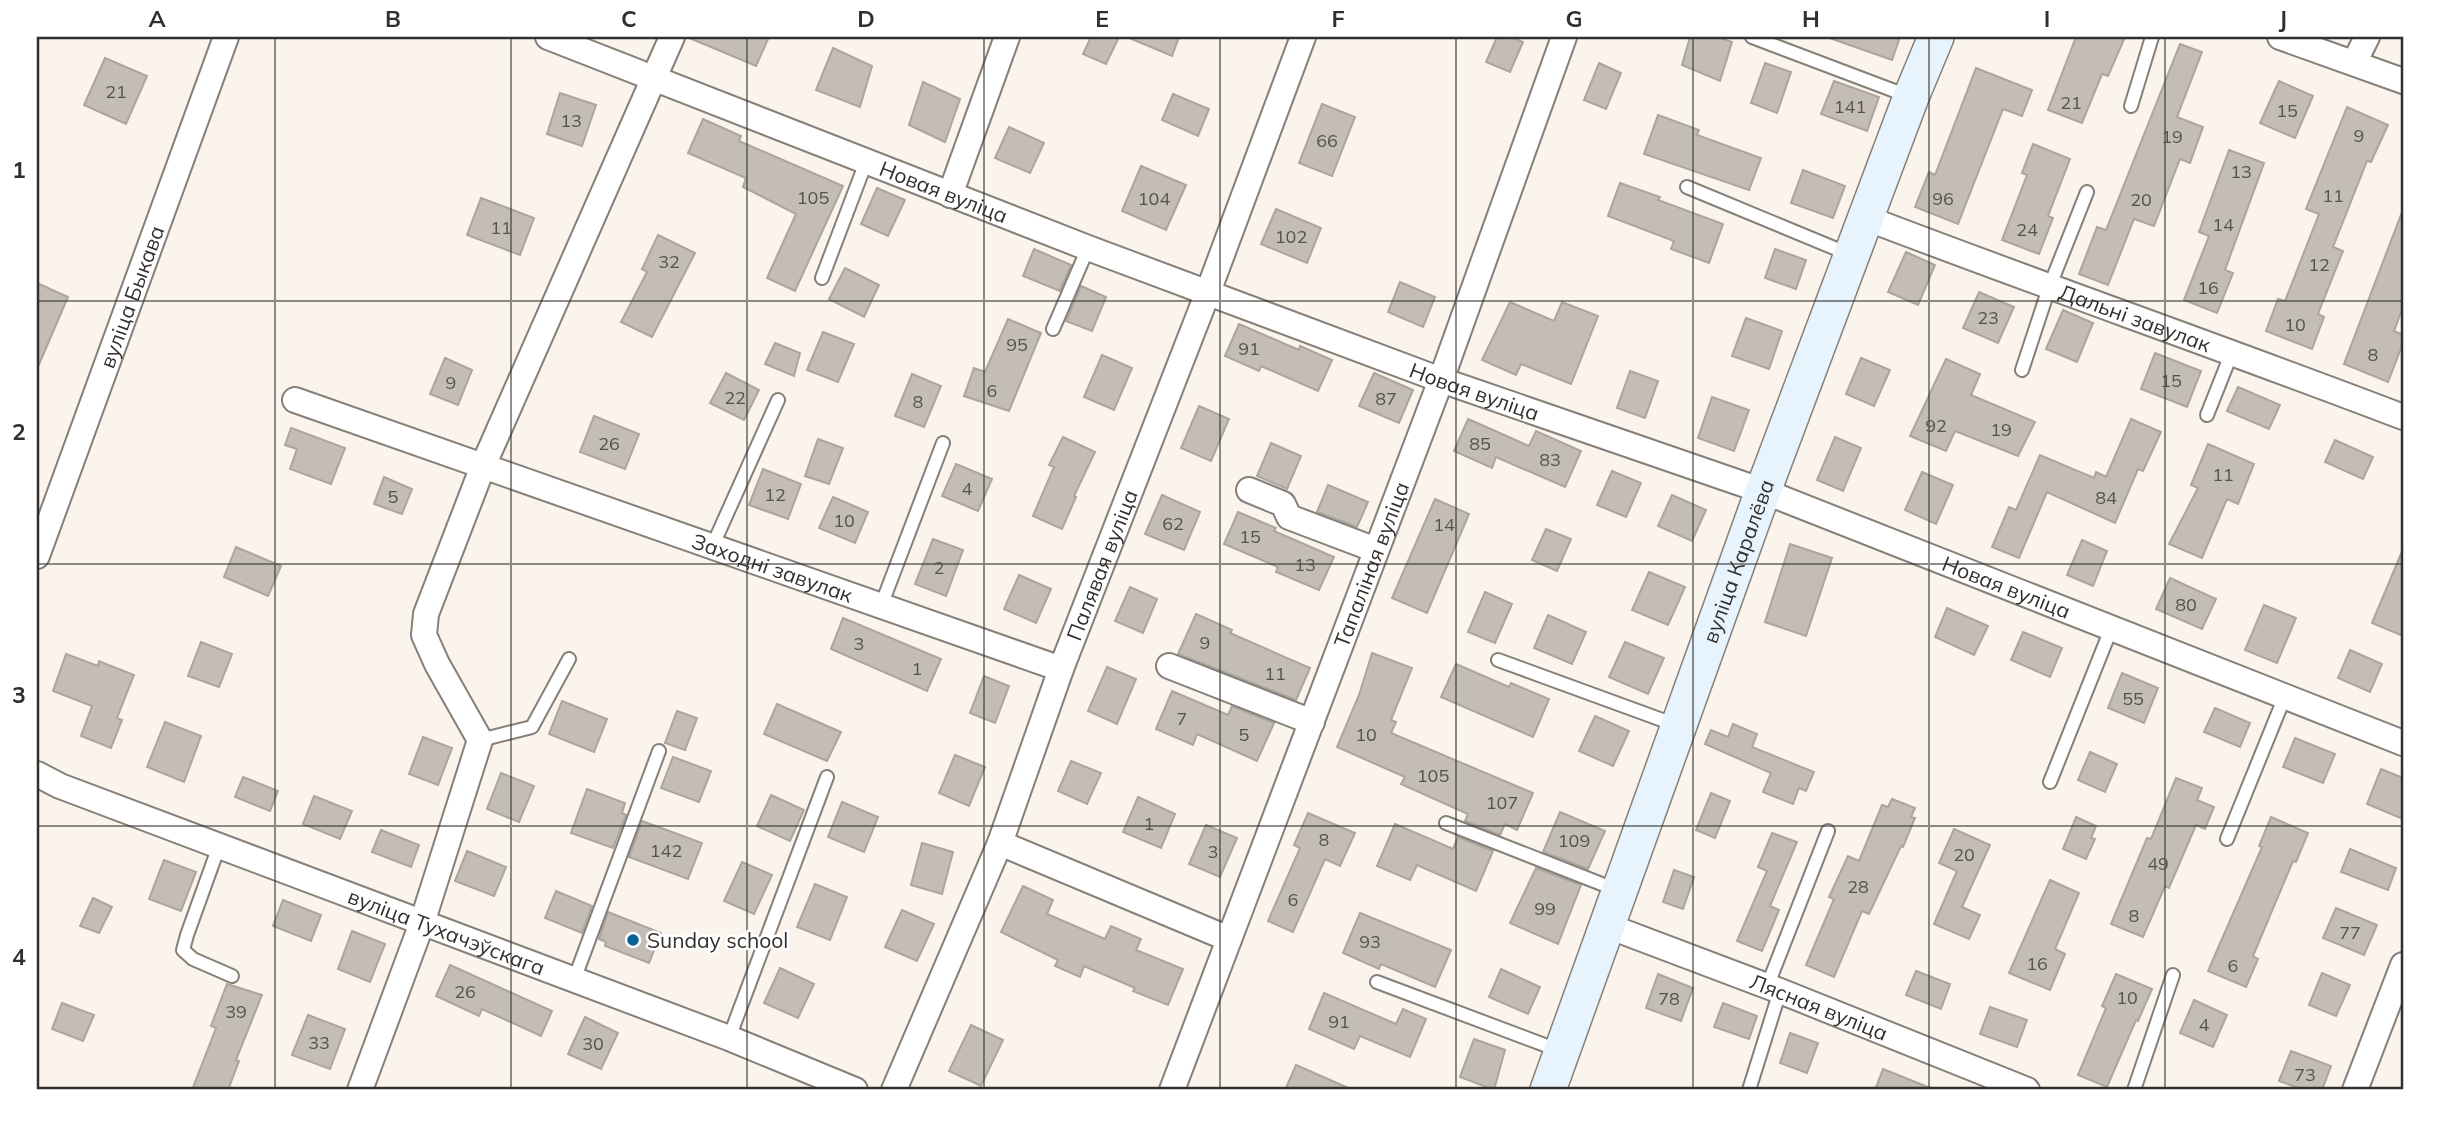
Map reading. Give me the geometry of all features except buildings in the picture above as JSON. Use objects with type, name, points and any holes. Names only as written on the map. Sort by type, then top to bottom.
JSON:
[{"type":"main road","name":"вуліца Каралёва","points":[[1548,1090],[1763,491],[1936,37]]},
{"type":"street","name":"вуліца Быкава","points":[[37,556],[226,37]]},
{"type":"street","name":"Новая вуліца","points":[[548,37],[950,195],[1441,380],[1763,491],[2403,743]]},
{"type":"street","points":[[360,1090],[422,923],[480,740],[437,664],[424,635],[426,614],[483,466],[672,37]]},
{"type":"street","points":[[950,195],[1007,37]]},
{"type":"street","name":"Палявая вуліца","points":[[894,1090],[1000,843],[1061,669],[1209,292],[1303,37]]},
{"type":"street","name":"Тапаліная вуліца","points":[[1172,1090],[1441,380],[1564,37]]},
{"type":"street","points":[[2280,37],[2403,81]]},
{"type":"street","points":[[2354,63],[2367,37]]},
{"type":"street","name":"Дальні завулак","points":[[1866,218],[2049,288],[2232,351],[2403,417]]},
{"type":"street","name":"Заходні завулак","points":[[295,400],[1061,669]]},
{"type":"street","points":[[1248,490],[1283,504],[1289,517],[1377,550]]},
{"type":"street","points":[[1169,666],[1311,722]]},
{"type":"street","name":"вуліца Тухачэўскага","points":[[37,774],[60,786],[729,1038],[855,1090]]},
{"type":"street","points":[[1000,843],[1229,939]]},
{"type":"street","name":"Лясная вуліца","points":[[1608,926],[2028,1090]]},
{"type":"street","points":[[2355,1090],[2403,965]]},
{"type":"lane","points":[[1752,37],[1911,97]]},
{"type":"lane","points":[[2131,106],[2152,37]]},
{"type":"lane","points":[[822,278],[866,162]]},
{"type":"lane","points":[[1686,187],[1851,255]]},
{"type":"lane","points":[[2021,370],[2049,288],[2087,192]]},
{"type":"lane","points":[[1053,329],[1088,248]]},
{"type":"lane","points":[[2207,415],[2232,351]]},
{"type":"lane","points":[[712,547],[778,400]]},
{"type":"lane","points":[[881,606],[943,443]]},
{"type":"lane","points":[[2050,782],[2111,629]]},
{"type":"lane","points":[[480,740],[532,727],[569,659]]},
{"type":"lane","points":[[1498,660],[1679,726]]},
{"type":"lane","points":[[2227,839],[2285,696]]},
{"type":"lane","points":[[574,980],[659,751]]},
{"type":"lane","points":[[729,1038],[827,777]]},
{"type":"lane","points":[[1446,823],[1620,892]]},
{"type":"lane","points":[[1749,1090],[1773,989],[1828,831]]},
{"type":"lane","points":[[219,846],[183,950],[193,959],[232,976]]},
{"type":"lane","points":[[2134,1090],[2173,975]]},
{"type":"lane","points":[[1377,982],[1562,1052]]},
{"type":"place","name":"Sunday school","points":[[633,940]]}]
